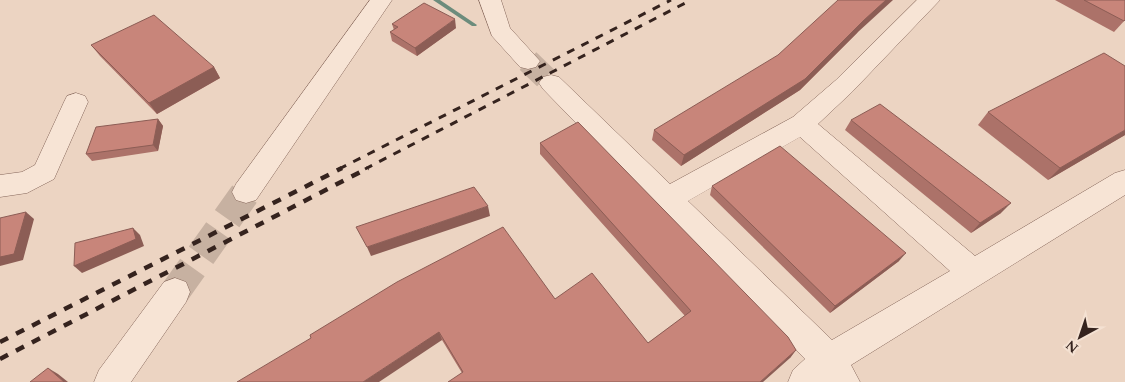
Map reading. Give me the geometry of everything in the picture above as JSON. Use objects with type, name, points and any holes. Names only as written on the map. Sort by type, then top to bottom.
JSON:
[{"type":"street","points":[[246,192],[381,0]]},
{"type":"street","points":[[490,0],[500,31],[528,61]]},
{"type":"street","points":[[668,199],[802,124],[844,86],[929,0]]},
{"type":"street","points":[[551,83],[668,199],[836,371]]},
{"type":"street","points":[[0,186],[27,182],[45,172],[76,102]]},
{"type":"street","points":[[802,124],[973,272]]},
{"type":"street","points":[[805,382],[836,371],[973,272],[1125,182]]},
{"type":"street","points":[[111,382],[175,292]]},
{"type":"building","points":[[838,0],[886,0],[805,79],[684,155],[654,130],[778,55]]},
{"type":"building","points":[[1084,0],[1125,0],[1125,20],[1124,21]]},
{"type":"building","points":[[424,3],[455,19],[415,48],[390,32],[398,27],[392,24]]},
{"type":"building","points":[[154,15],[214,67],[149,103],[91,45]]},
{"type":"building","points":[[1104,53],[1125,66],[1125,130],[1060,168],[988,112]]},
{"type":"building","points":[[880,104],[1011,203],[980,223],[851,120]]},
{"type":"building","points":[[158,119],[153,145],[86,154],[96,127]]},
{"type":"building","points":[[578,122],[788,337],[796,350],[760,382],[448,382],[463,372],[439,332],[363,382],[237,382],[311,338],[310,335],[397,282],[503,227],[555,299],[592,273],[648,343],[691,311],[540,143]]},
{"type":"building","points":[[780,146],[906,253],[835,306],[712,186]]},
{"type":"building","points":[[474,187],[488,206],[367,247],[356,227]]},
{"type":"building","points":[[26,212],[14,254],[0,257],[0,218]]},
{"type":"building","points":[[133,228],[136,239],[74,266],[75,243]]},
{"type":"building","points":[[48,368],[64,382],[30,382]]},
{"type":"waterway","points":[[436,0],[474,25]]},
{"type":"tunnel","points":[[528,61],[551,83]]},
{"type":"tunnel","points":[[175,292],[246,192]]},
{"type":"railway","points":[[339,169],[671,0]]},
{"type":"railway","points":[[365,169],[691,0]]},
{"type":"railway","points":[[0,342],[342,168]]},
{"type":"railway","points":[[0,359],[368,168]]}]
